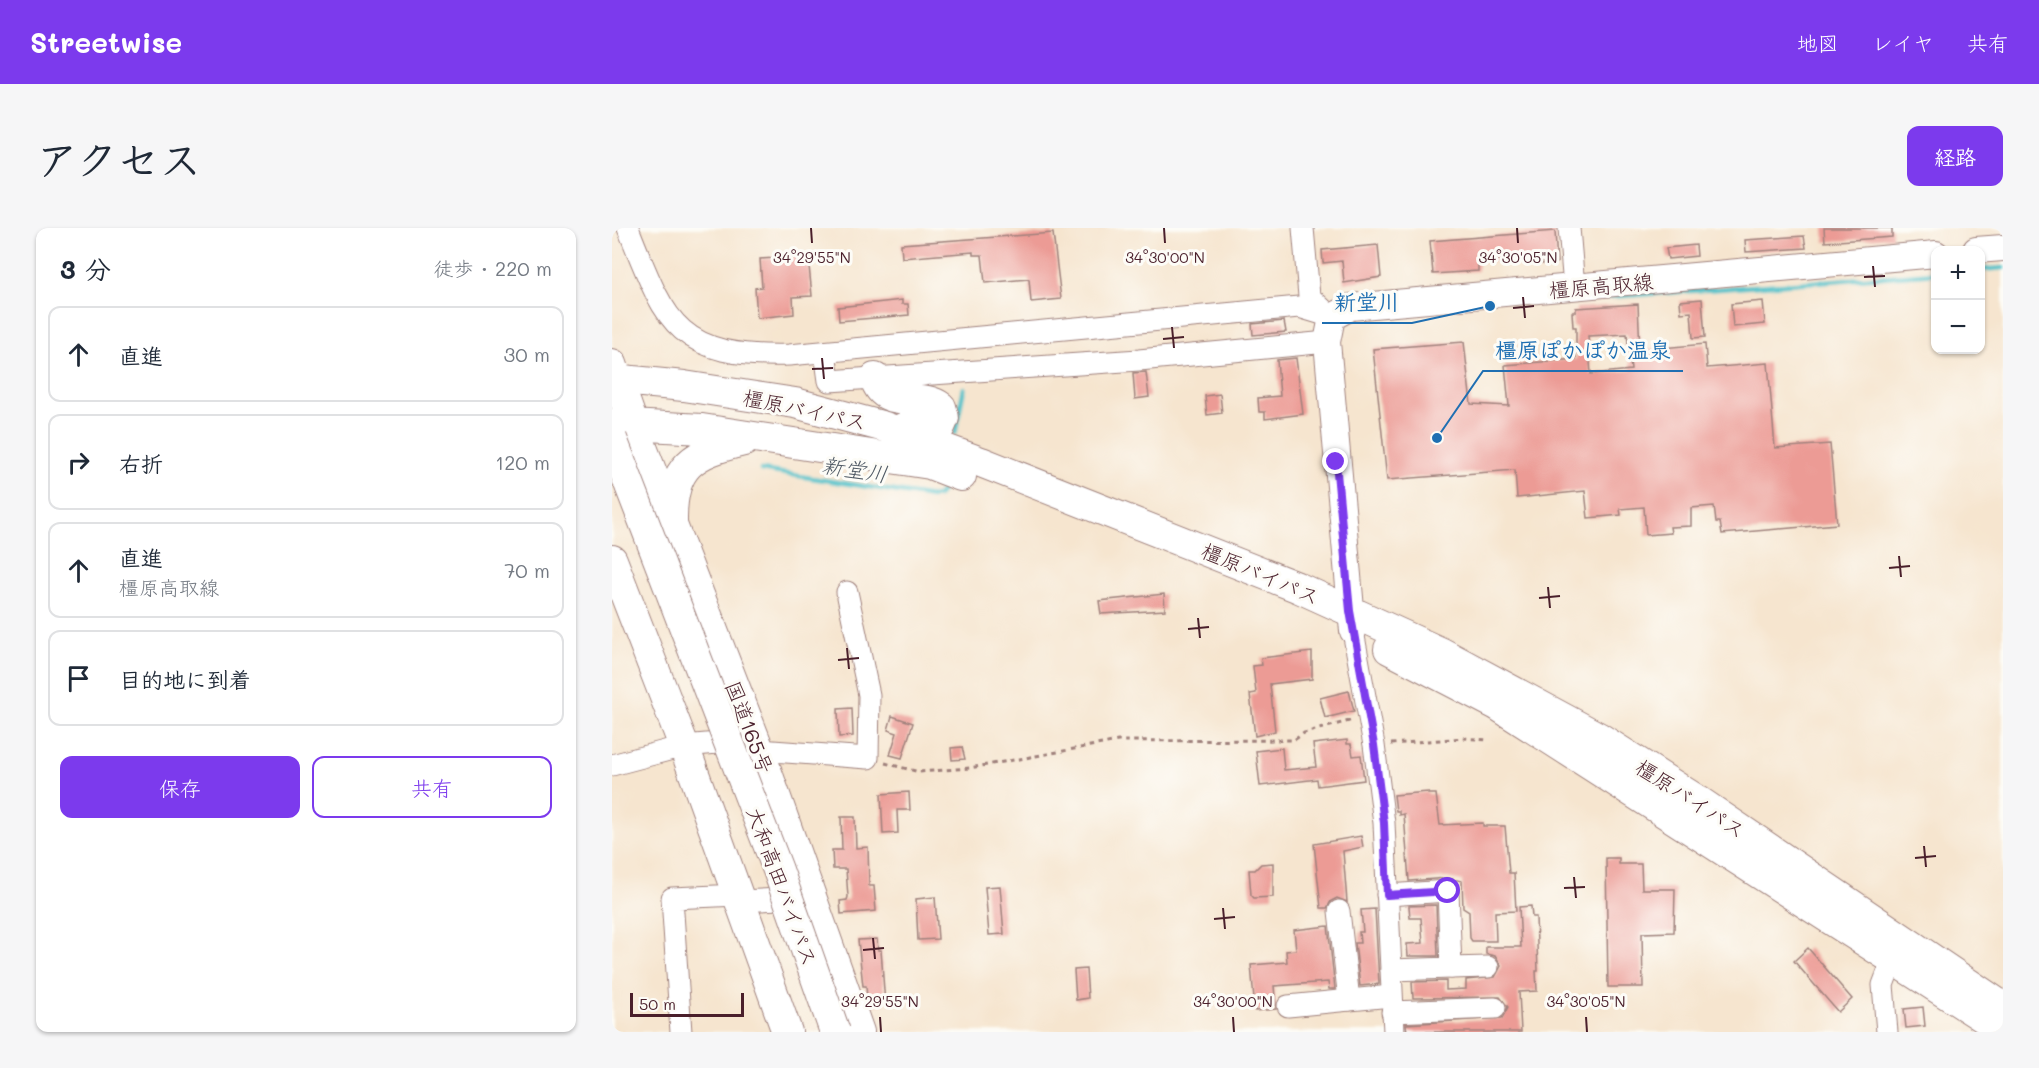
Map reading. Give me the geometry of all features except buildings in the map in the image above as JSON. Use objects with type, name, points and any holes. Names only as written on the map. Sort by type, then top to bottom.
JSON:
[{"type":"highway","points":[[613,369],[619,429]]},
{"type":"highway","name":"橿原バイパス","points":[[613,369],[684,386],[795,403],[885,428],[1156,530],[1351,621],[1497,705],[1892,961],[2003,1030]]},
{"type":"highway","points":[[875,378],[885,393],[901,400],[937,404],[944,418],[940,427],[935,429],[885,428]]},
{"type":"highway","name":"橿原バイパス","points":[[619,429],[702,429],[930,464],[1442,653],[1598,737],[1700,802],[2003,1007]]},
{"type":"highway","name":"国道165号","points":[[619,429],[672,527],[757,745],[859,1032]]},
{"type":"highway","name":"大和高田バイパス","points":[[619,429],[835,1032]]},
{"type":"highway","points":[[672,527],[676,488],[692,460],[711,449],[758,438]]},
{"type":"highway","name":"大和高田バイパス","points":[[612,494],[759,879],[813,1032]]},
{"type":"highway","points":[[612,560],[684,746],[787,1032]]},
{"type":"main road","points":[[1985,249],[2003,248]]},
{"type":"main road","name":"橿原高取線","points":[[1330,330],[1341,310],[1351,307],[1931,254]]},
{"type":"main road","points":[[1330,330],[1351,621]]},
{"type":"street","points":[[628,228],[662,308],[695,340],[715,349],[738,354],[770,356],[825,352],[1299,307],[1330,330]]},
{"type":"street","points":[[1303,228],[1309,296],[1330,330]]},
{"type":"street","points":[[1569,228],[1574,287]]},
{"type":"street","points":[[825,352],[829,381],[1139,360],[1330,330]]},
{"type":"street","points":[[612,765],[684,746],[757,745],[868,758],[869,695],[847,592]]},
{"type":"street","points":[[1351,621],[1374,745],[1384,823],[1392,1013]]},
{"type":"street","points":[[1387,895],[1448,891],[1452,968]]},
{"type":"street","points":[[681,1032],[672,898],[812,898]]},
{"type":"street","points":[[1340,911],[1349,1000]]},
{"type":"street","points":[[1887,1032],[1883,985],[1892,961]]},
{"type":"street","points":[[1391,970],[1488,967]]},
{"type":"street","points":[[1288,1006],[1349,1000],[1392,1013],[1495,1008]]},
{"type":"path","points":[[868,758],[919,772],[970,768],[1118,741],[1294,740],[1304,733],[1369,716]]},
{"type":"path","points":[[1374,745],[1464,738],[1488,740]]},
{"type":"waterway","name":"新堂川","points":[[1985,270],[2003,268]]},
{"type":"waterway","name":"新堂川","points":[[1579,299],[1931,273]]},
{"type":"waterway","name":"新堂川","points":[[955,433],[964,388]]},
{"type":"waterway","name":"新堂川","points":[[761,470],[932,497],[938,496],[942,491]]},
{"type":"place","name":"新堂川","points":[[1490,306]]},
{"type":"place","name":"橿原ぽかぽか温泉","points":[[1437,438]]},
{"type":"route","points":[[1336,462],[1350,611],[1374,745],[1384,823],[1387,895],[1448,891]]}]
